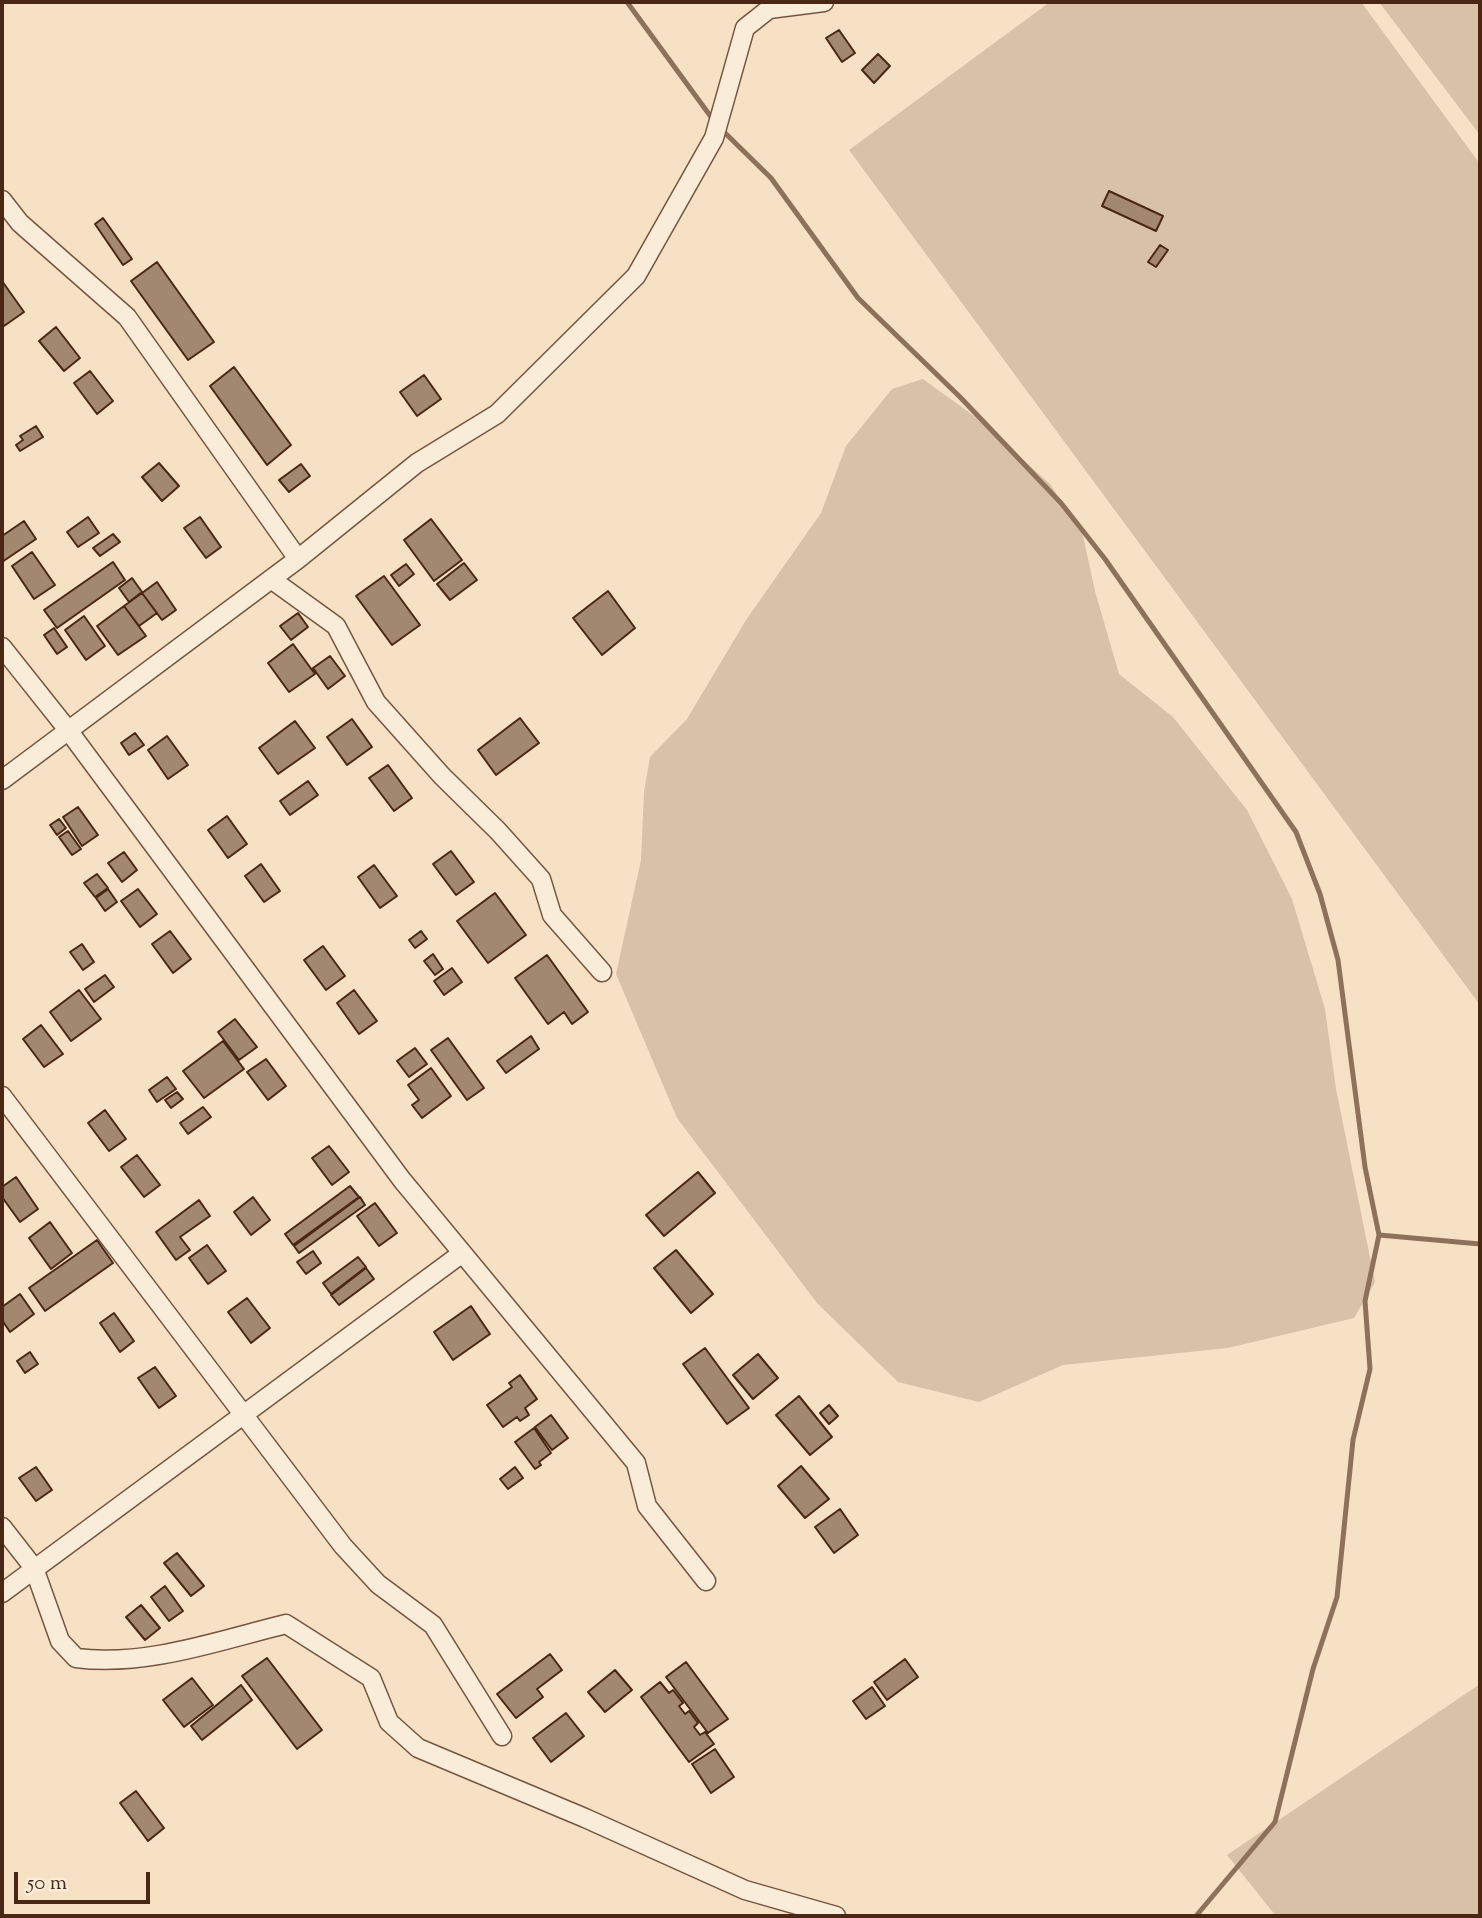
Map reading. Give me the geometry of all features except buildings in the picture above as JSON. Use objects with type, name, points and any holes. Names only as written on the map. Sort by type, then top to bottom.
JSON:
[{"type":"street","points":[[2,780],[299,559],[417,463],[497,414],[636,276],[714,138],[745,28],[769,9],[824,2]]},
{"type":"street","points":[[2,200],[20,223],[127,317],[299,559]]},
{"type":"street","points":[[271,579],[337,626],[376,702],[442,776],[498,831],[541,879],[552,915],[602,972]]},
{"type":"street","points":[[2,647],[68,730],[401,1180],[636,1463],[647,1506],[706,1581]]},
{"type":"street","points":[[2,1096],[343,1546],[378,1584],[433,1625],[502,1736]]},
{"type":"street","points":[[2,1593],[461,1254]]},
{"type":"street","points":[[2,1527],[34,1568],[60,1641],[76,1658],[94,1661],[140,1660],[286,1625],[371,1678],[389,1722],[418,1748],[585,1818],[745,1890],[836,1916]]},
{"type":"shaded area","points":[[1050,2],[1361,2],[1480,164],[1480,1005],[849,150]]},
{"type":"shaded area","points":[[1379,2],[1480,2],[1480,135]]},
{"type":"shaded area","points":[[923,379],[974,416],[1050,484],[1083,536],[1095,591],[1119,674],[1173,717],[1247,810],[1292,899],[1325,1009],[1336,1089],[1375,1282],[1354,1318],[1228,1348],[1063,1365],[979,1402],[898,1382],[817,1303],[677,1118],[616,974],[641,860],[644,792],[650,757],[687,719],[746,620],[821,513],[846,446],[892,389]]},
{"type":"shaded area","points":[[1480,1684],[1480,1916],[1276,1916],[1227,1855]]},
{"type":"waterway","points":[[627,2],[714,121]]},
{"type":"waterway","points":[[720,128],[771,178],[858,298],[960,397],[1061,503],[1105,559],[1296,832],[1320,894],[1338,960],[1365,1167],[1379,1235],[1365,1301],[1370,1369],[1353,1440],[1337,1597],[1313,1669],[1275,1822],[1196,1916]]},
{"type":"waterway","points":[[1379,1235],[1480,1244]]}]
